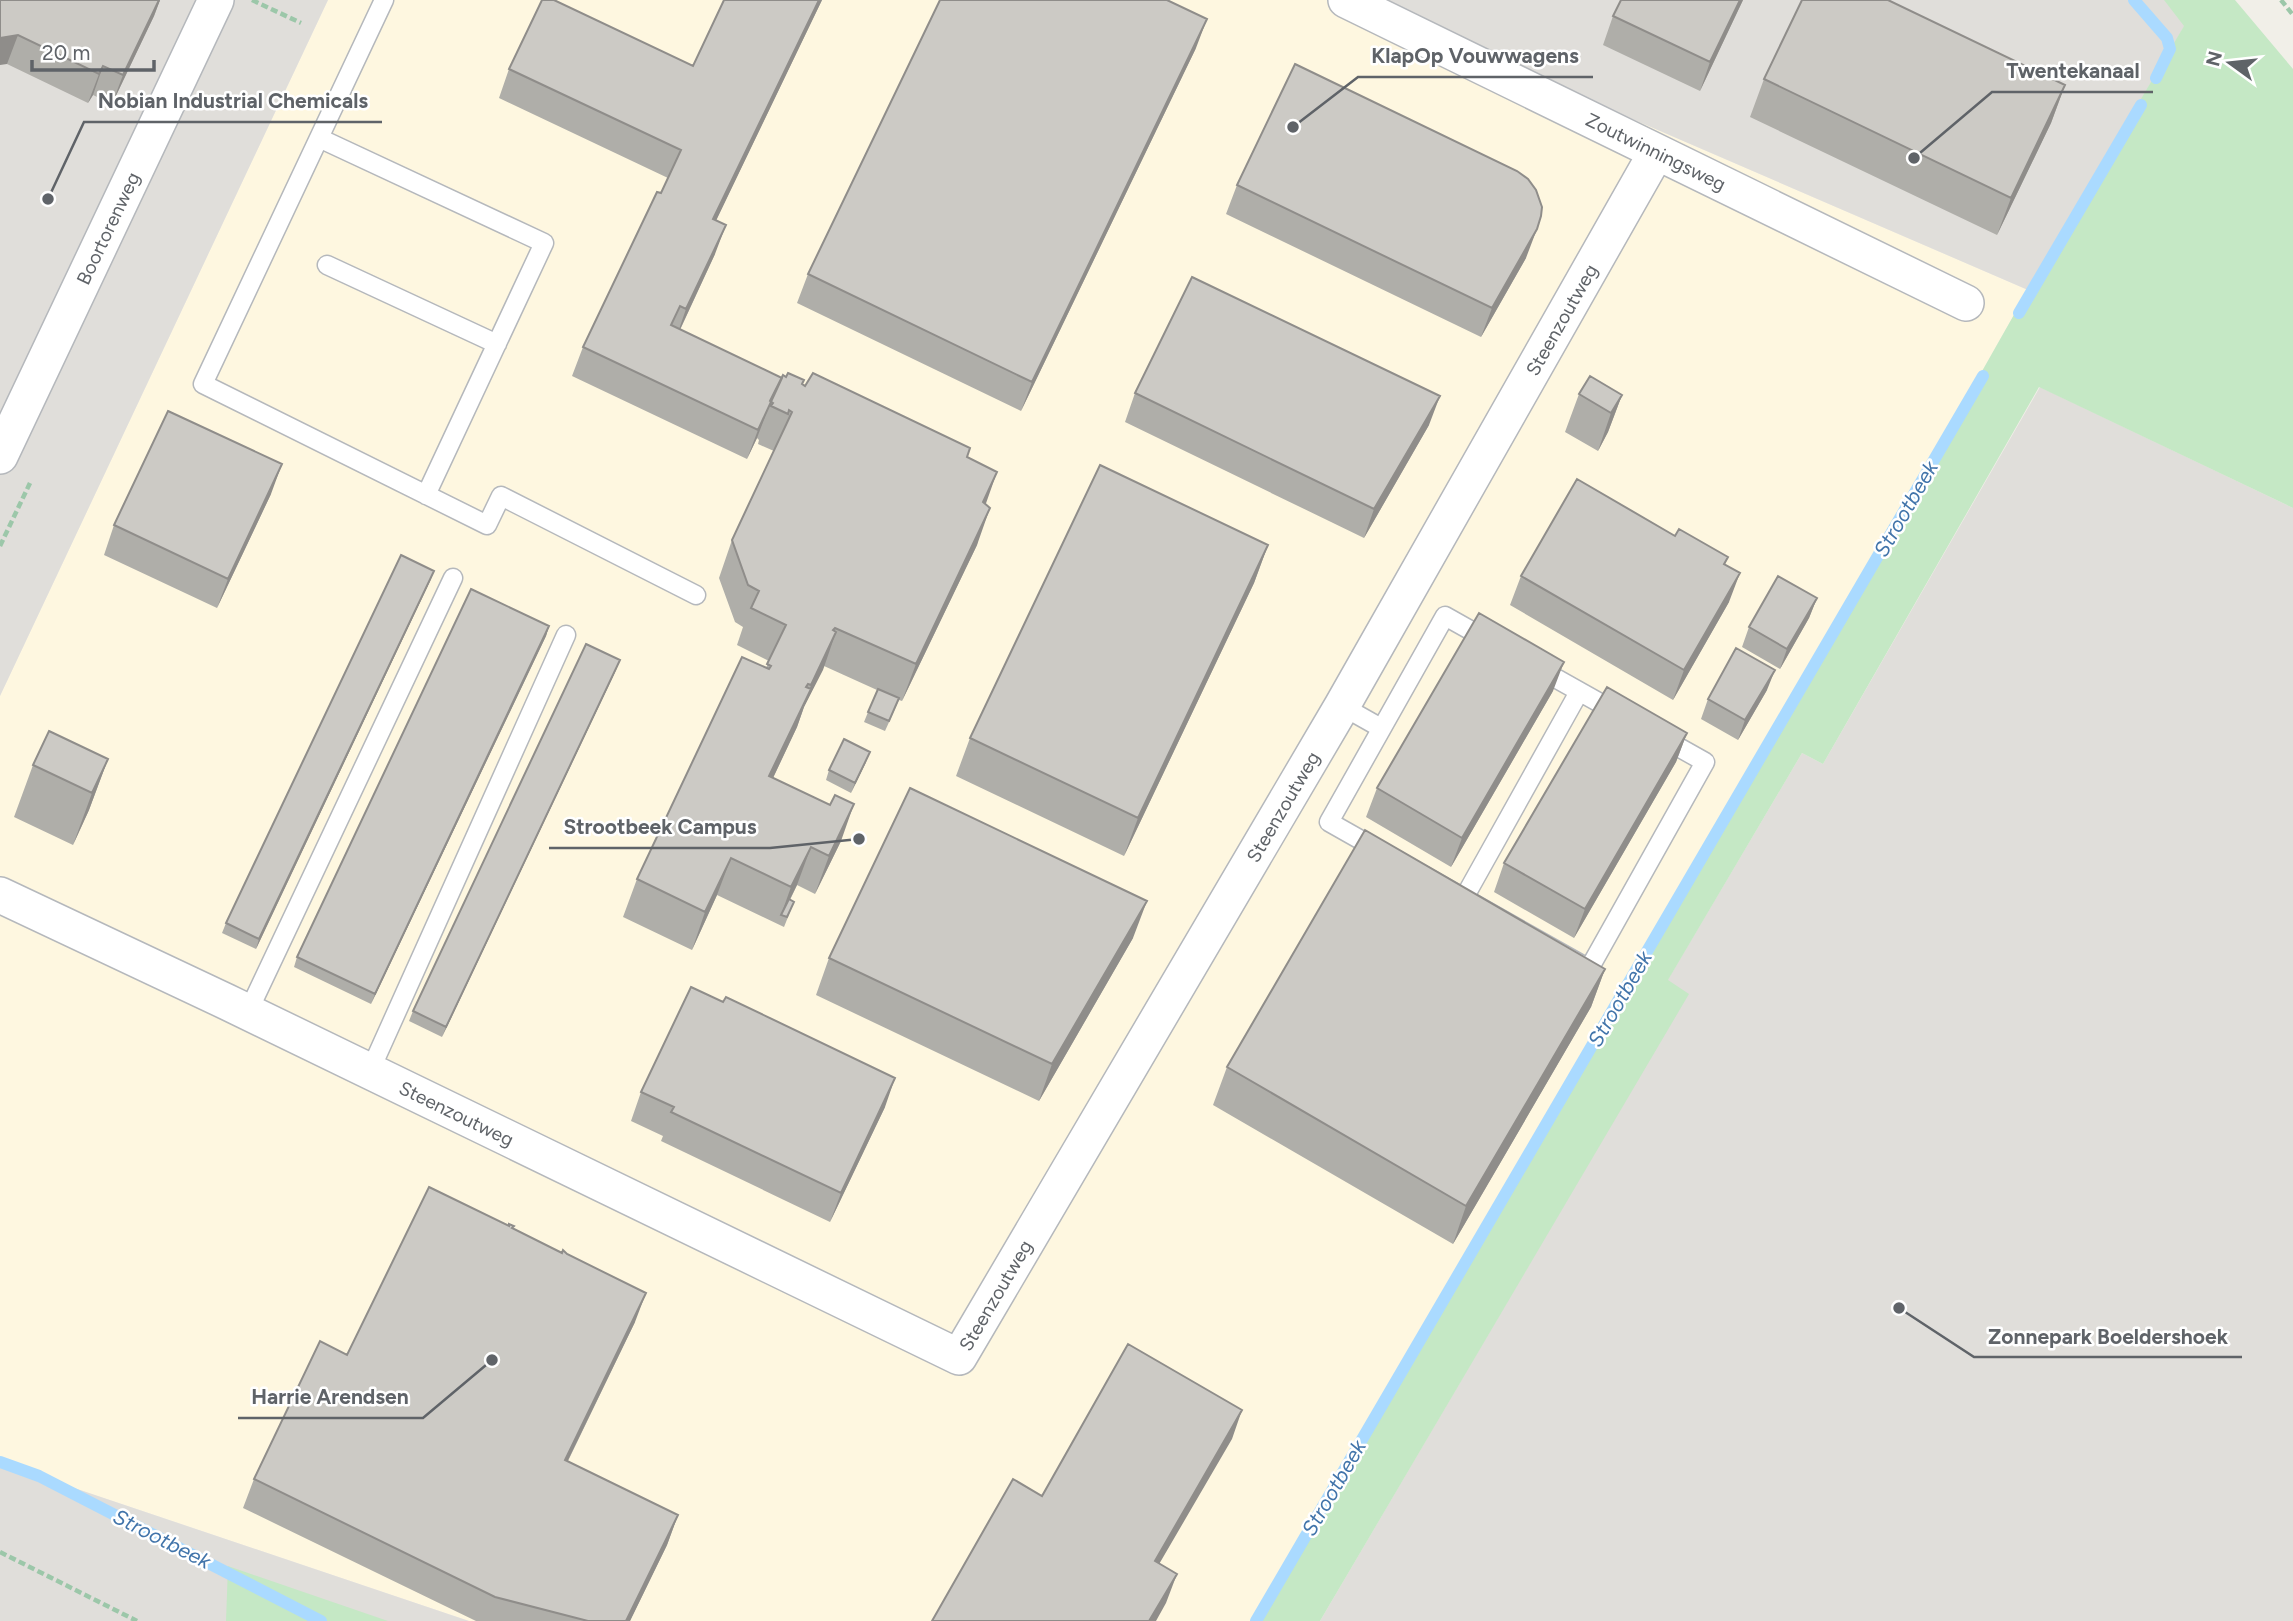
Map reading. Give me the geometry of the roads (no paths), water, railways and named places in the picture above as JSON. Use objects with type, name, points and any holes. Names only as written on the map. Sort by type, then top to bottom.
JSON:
[{"type":"street","name":"Boortorenweg","points":[[0,456],[216,0]]},
{"type":"street","name":"Zoutwinningsweg","points":[[1346,0],[1966,303]]},
{"type":"street","name":"Steenzoutweg","points":[[0,895],[959,1357],[1342,706],[1656,153]]},
{"type":"lane","points":[[384,0],[203,384],[486,525],[501,496],[696,595]]},
{"type":"lane","points":[[319,138],[544,243],[426,495]]},
{"type":"lane","points":[[327,265],[497,344]]},
{"type":"lane","points":[[248,1013],[453,578]]},
{"type":"lane","points":[[1445,616],[1579,692],[1704,762],[1589,969],[1329,822],[1445,616]]},
{"type":"lane","points":[[370,1071],[566,635]]},
{"type":"lane","points":[[1464,898],[1579,692]]},
{"type":"lane","points":[[1342,706],[1381,728]]},
{"type":"waterway","name":"Strootbeek","points":[[2134,0],[2167,38],[2170,49],[2156,78]]},
{"type":"waterway","name":"Strootbeek","points":[[2019,313],[2141,105]]},
{"type":"waterway","name":"Strootbeek","points":[[1256,1621],[1983,376]]},
{"type":"waterway","name":"Strootbeek","points":[[0,1462],[39,1476],[321,1621]]},
{"type":"place","name":"KlapOp Vouwwagens","points":[[1293,127]]},
{"type":"place","name":"Twentekanaal","points":[[1914,158]]},
{"type":"place","name":"Nobian Industrial Chemicals","points":[[48,199]]},
{"type":"place","name":"Strootbeek Campus","points":[[859,839]]},
{"type":"place","name":"Zonnepark Boeldershoek","points":[[1899,1308]]},
{"type":"place","name":"Harrie Arendsen","points":[[492,1360]]}]
